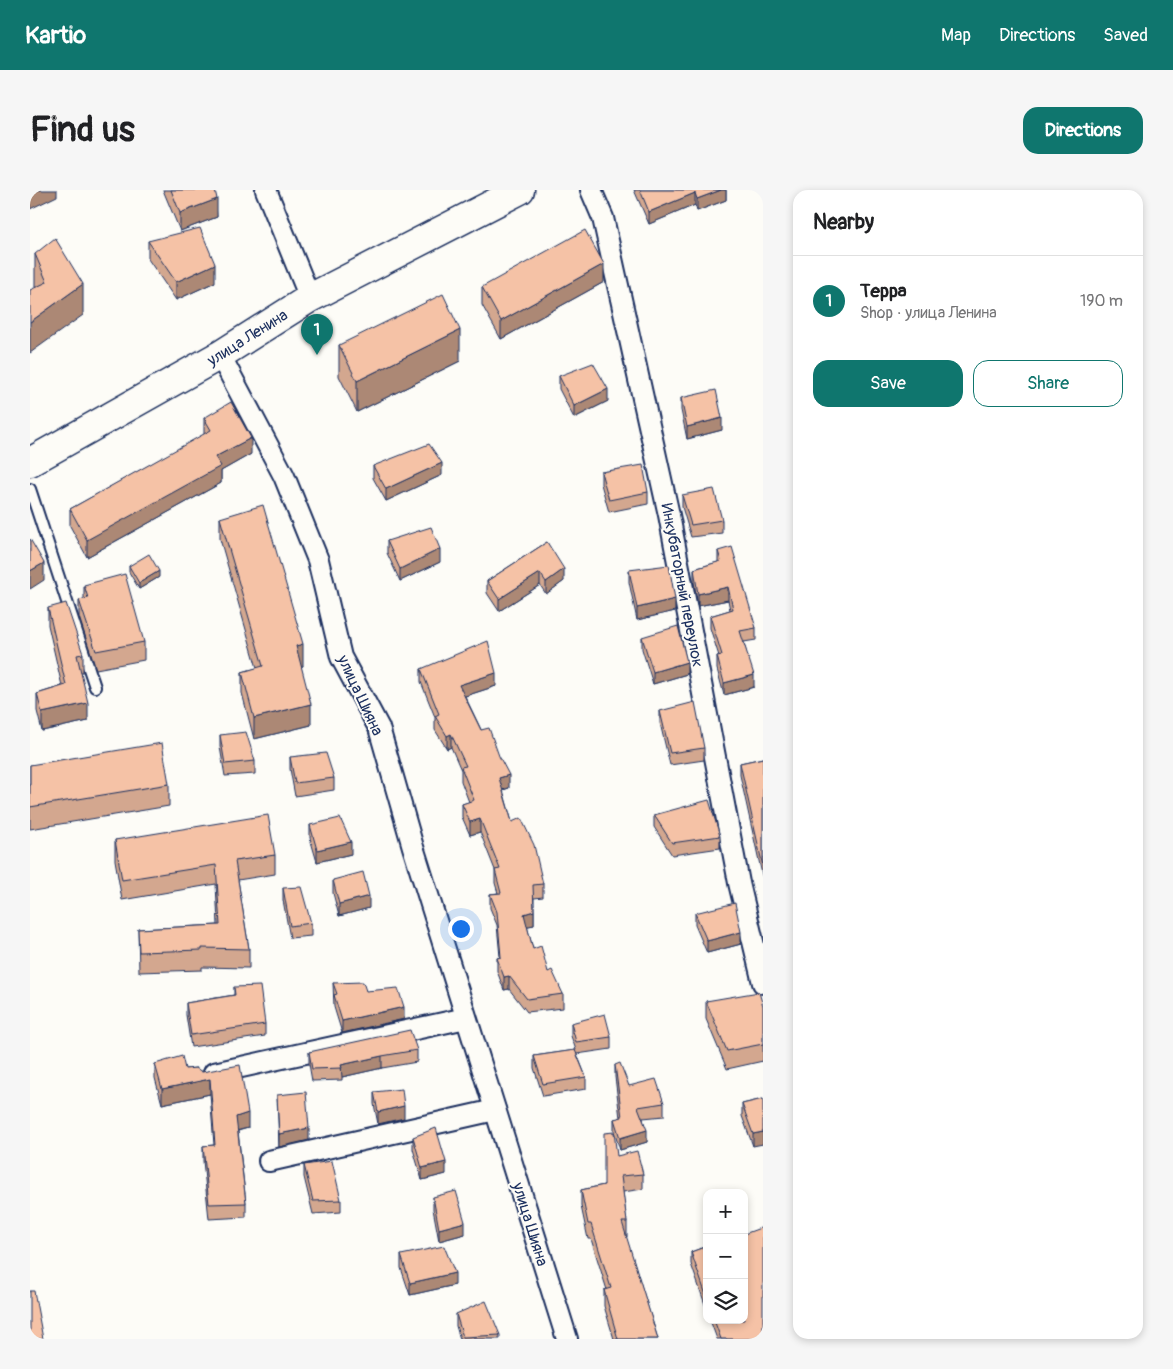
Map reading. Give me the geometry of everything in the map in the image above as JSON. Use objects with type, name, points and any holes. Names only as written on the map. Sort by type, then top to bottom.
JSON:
[{"type":"main road","name":"улица Ленина","points":[[30,462],[220,355],[310,298],[520,190]]},
{"type":"street","points":[[266,190],[310,298]]},
{"type":"street","name":"Инкубаторный переулок","points":[[591,190],[604,218],[669,515],[739,883],[763,983]]},
{"type":"street","name":"улица Шияна","points":[[220,355],[284,476],[318,560],[341,656],[379,728],[413,847],[567,1339]]},
{"type":"street","points":[[205,1075],[466,1018]]},
{"type":"street","points":[[269,1161],[495,1110]]},
{"type":"lane","points":[[30,489],[94,687]]},
{"type":"building","points":[[171,190],[215,190],[217,199],[180,213]]},
{"type":"building","points":[[640,190],[721,190],[697,199],[695,193],[649,212]]},
{"type":"building","points":[[200,228],[215,264],[176,282],[148,241]]},
{"type":"building","points":[[585,230],[604,264],[501,321],[482,287]]},
{"type":"building","points":[[55,238],[83,284],[30,322],[30,290],[47,282],[35,254]]},
{"type":"building","points":[[443,294],[460,330],[357,381],[339,345]]},
{"type":"building","points":[[593,363],[608,389],[574,406],[559,376]]},
{"type":"building","points":[[716,390],[722,418],[687,427],[681,398]]},
{"type":"building","points":[[231,402],[251,438],[215,457],[221,466],[87,540],[70,509],[211,430],[204,418]]},
{"type":"building","points":[[429,444],[442,463],[386,489],[373,466]]},
{"type":"building","points":[[643,465],[648,492],[609,500],[601,472]]},
{"type":"building","points":[[714,489],[722,520],[691,525],[682,495]]},
{"type":"building","points":[[263,505],[303,644],[296,646],[311,704],[254,718],[242,672],[263,666],[220,518]]},
{"type":"building","points":[[431,527],[440,549],[400,569],[387,541]]},
{"type":"building","points":[[30,539],[44,563],[30,571]]},
{"type":"building","points":[[547,542],[564,569],[546,582],[540,573],[499,599],[487,581]]},
{"type":"building","points":[[732,547],[756,628],[740,631],[754,675],[724,683],[717,656],[722,655],[710,616],[733,609],[728,587],[698,594],[694,569],[721,561],[718,551]]},
{"type":"building","points":[[149,554],[159,571],[139,583],[129,566]]},
{"type":"building","points":[[669,565],[675,599],[637,608],[629,570]]},
{"type":"building","points":[[125,574],[144,642],[96,651],[79,600],[88,598],[84,585]]},
{"type":"building","points":[[66,603],[83,654],[77,655],[88,703],[42,713],[37,694],[66,685],[48,608]]},
{"type":"building","points":[[678,626],[687,662],[653,672],[642,637]]},
{"type":"building","points":[[488,641],[496,673],[459,685],[481,730],[489,728],[499,756],[509,775],[499,778],[512,822],[521,818],[534,845],[543,884],[533,885],[534,911],[524,914],[533,949],[541,946],[548,972],[552,970],[563,994],[527,999],[509,976],[504,977],[497,958],[501,957],[497,912],[490,894],[501,893],[495,870],[500,869],[480,819],[470,822],[462,804],[474,800],[461,767],[466,766],[451,734],[447,736],[435,716],[439,714],[421,669]]},
{"type":"building","points":[[695,702],[704,748],[670,753],[660,711]]},
{"type":"building","points":[[246,732],[255,761],[225,764],[220,735]]},
{"type":"building","points":[[162,743],[169,784],[30,807],[30,765]]},
{"type":"building","points":[[326,753],[334,778],[295,783],[290,757]]},
{"type":"building","points":[[763,758],[763,867],[740,763]]},
{"type":"building","points":[[709,800],[720,836],[672,843],[654,815]]},
{"type":"building","points":[[268,815],[275,855],[235,861],[249,949],[202,948],[202,950],[139,952],[138,929],[220,925],[216,865],[122,880],[115,840]]},
{"type":"building","points":[[340,818],[351,842],[317,850],[310,825]]},
{"type":"building","points":[[363,872],[369,896],[339,904],[333,880]]},
{"type":"building","points":[[301,887],[311,923],[290,926],[283,888]]},
{"type":"building","points":[[735,903],[741,932],[707,941],[695,913]]},
{"type":"building","points":[[363,982],[366,991],[398,988],[404,1007],[342,1021],[334,995],[337,994],[333,983]]},
{"type":"building","points":[[260,986],[265,1024],[191,1035],[186,1003],[235,995],[234,987]]},
{"type":"building","points":[[759,992],[763,1006],[763,1044],[727,1051],[706,1001]]},
{"type":"building","points":[[605,1014],[611,1037],[576,1042],[571,1023]]},
{"type":"building","points":[[410,1030],[417,1050],[341,1065],[342,1068],[312,1069],[309,1052]]},
{"type":"building","points":[[575,1050],[586,1077],[543,1084],[534,1056]]},
{"type":"building","points":[[182,1056],[185,1069],[196,1068],[202,1072],[240,1065],[248,1113],[236,1117],[246,1203],[209,1204],[203,1146],[215,1145],[210,1079],[162,1089],[155,1064]]},
{"type":"building","points":[[620,1063],[629,1086],[656,1079],[664,1103],[638,1107],[647,1130],[620,1138],[614,1119],[622,1117],[615,1065]]},
{"type":"building","points":[[402,1089],[404,1106],[378,1112],[374,1092]]},
{"type":"building","points":[[306,1092],[309,1128],[279,1134],[277,1095]]},
{"type":"building","points":[[763,1099],[763,1132],[753,1134],[742,1104]]},
{"type":"building","points":[[436,1128],[446,1162],[422,1168],[413,1137]]},
{"type":"building","points":[[614,1132],[617,1156],[637,1151],[643,1174],[621,1176],[627,1222],[622,1222],[658,1339],[618,1339],[604,1290],[611,1288],[591,1224],[588,1224],[581,1190],[604,1185],[604,1133]]},
{"type":"building","points":[[332,1161],[341,1200],[313,1201],[304,1165]]},
{"type":"building","points":[[456,1191],[465,1222],[439,1229],[433,1197]]},
{"type":"building","points":[[763,1227],[763,1338],[721,1339],[715,1324],[748,1324],[748,1233]]},
{"type":"building","points":[[444,1246],[455,1273],[410,1283],[401,1255]]},
{"type":"building","points":[[703,1248],[703,1286],[691,1252]]},
{"type":"building","points":[[30,1291],[34,1291],[43,1339],[30,1339]]},
{"type":"building","points":[[486,1301],[500,1335],[463,1337],[456,1314]]},
{"type":"place","name":"Терра","points":[[317,355]]}]
